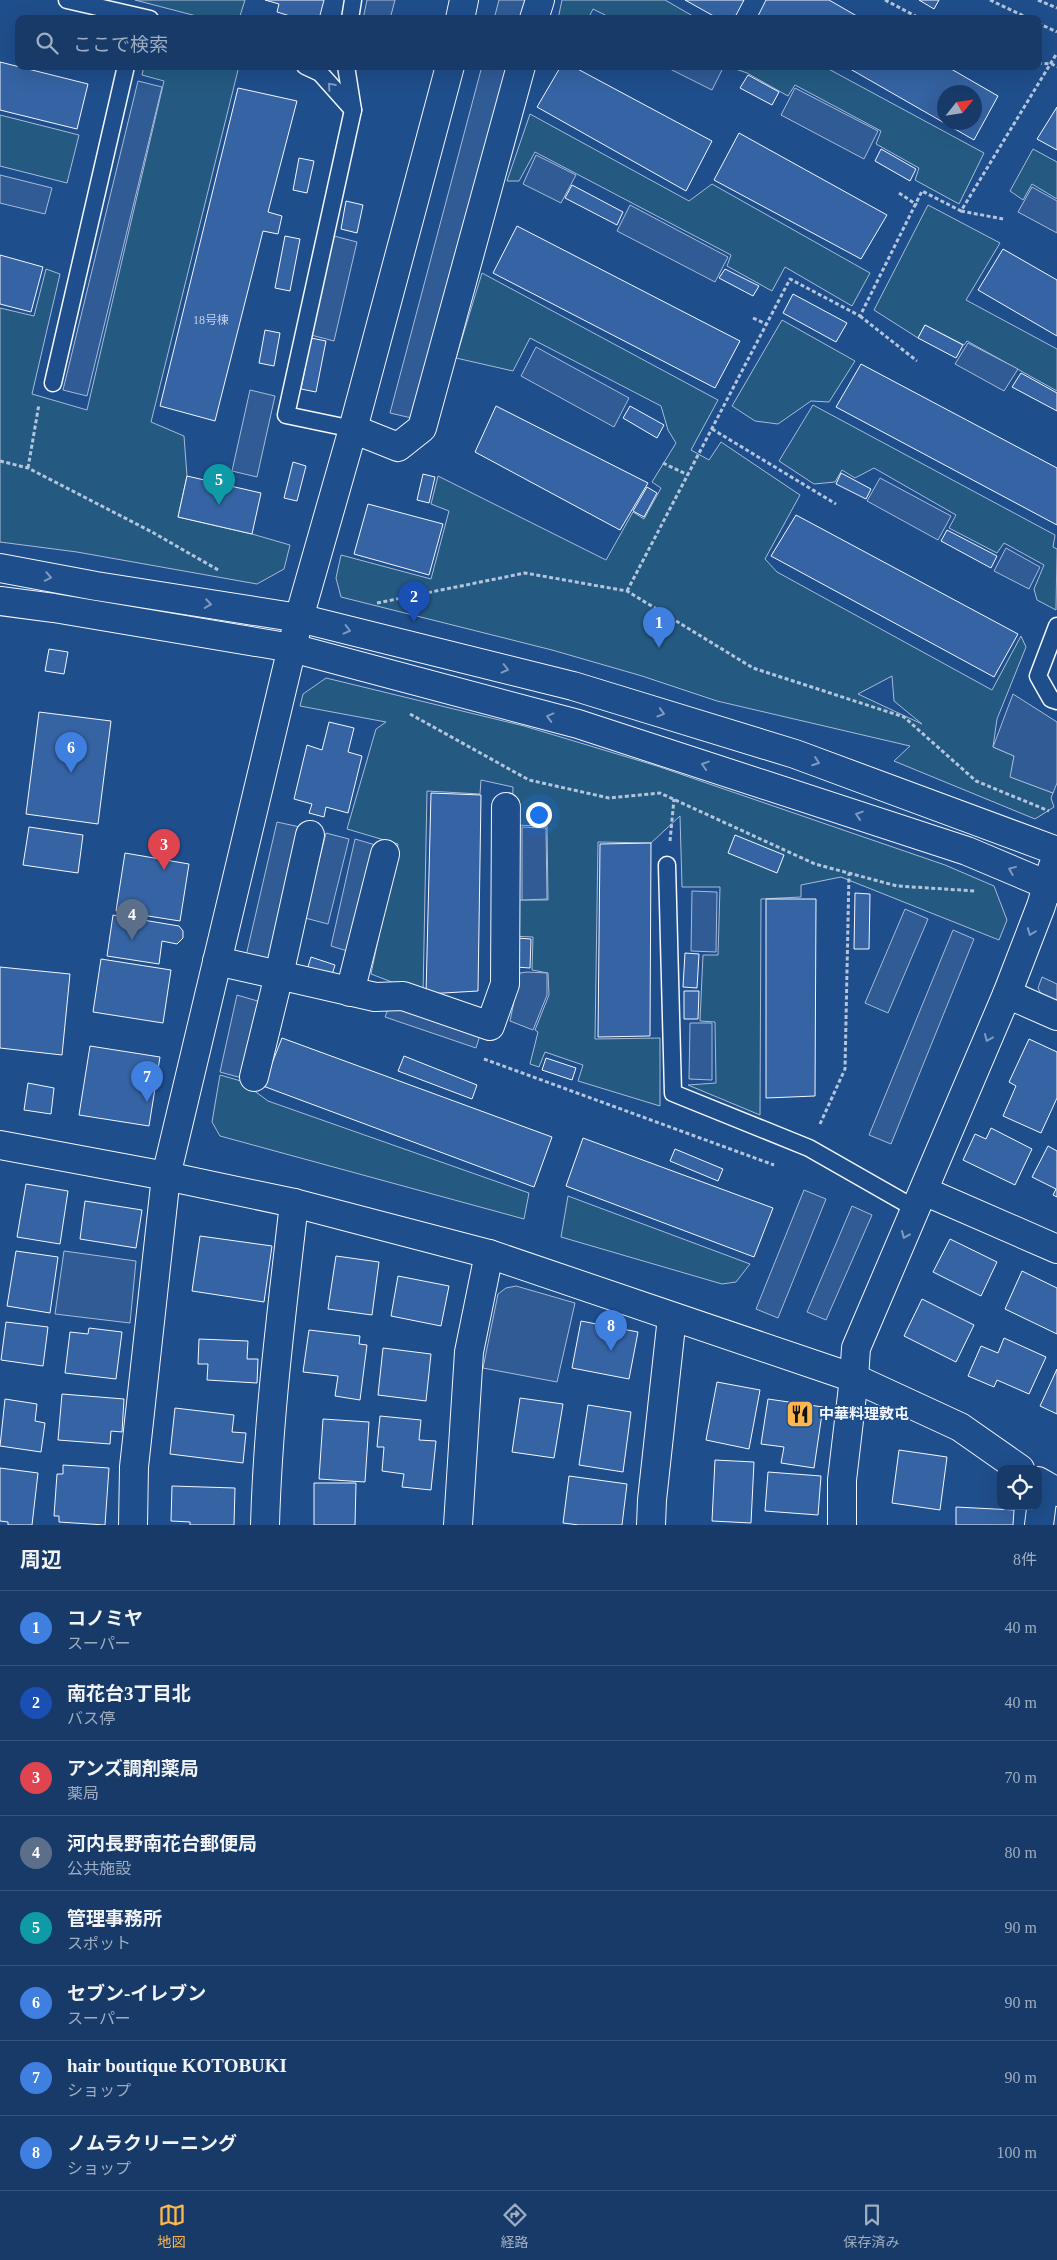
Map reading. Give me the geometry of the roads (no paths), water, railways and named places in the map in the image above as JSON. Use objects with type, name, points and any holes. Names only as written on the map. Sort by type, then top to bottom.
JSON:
[{"type":"street","points":[[461,15],[464,0]]},
{"type":"street","points":[[535,15],[540,0]]},
{"type":"street","points":[[133,1525],[134,1467],[166,1176],[292,648],[449,70]]},
{"type":"street","points":[[353,429],[398,447],[422,428],[520,70]]},
{"type":"street","points":[[0,568],[106,588],[300,618],[573,686],[795,754],[1057,852],[1052,887],[856,1348],[842,1480],[842,1525]]},
{"type":"street","points":[[0,601],[54,608],[292,648],[578,724],[967,851],[1052,887]]},
{"type":"street","points":[[217,961],[375,997],[403,996],[490,1026],[505,984],[506,807]]},
{"type":"street","points":[[254,1077],[280,975],[310,835]]},
{"type":"street","points":[[350,992],[385,854]]},
{"type":"street","points":[[1007,994],[1057,1016]]},
{"type":"street","points":[[0,1145],[166,1176],[294,1203],[490,1254],[854,1378],[960,1427],[1014,1465]]},
{"type":"street","points":[[920,1200],[1057,1249]]},
{"type":"street","points":[[265,1525],[266,1482],[294,1203]]},
{"type":"street","points":[[458,1525],[469,1352],[490,1254]]},
{"type":"street","points":[[651,1525],[652,1500],[672,1317]]},
{"type":"street","points":[[1039,1525],[1046,1486]]},
{"type":"lane","points":[[67,0],[129,15]]},
{"type":"lane","points":[[351,15],[353,0]]},
{"type":"lane","points":[[52,383],[125,70]]},
{"type":"lane","points":[[312,70],[320,74],[353,110]]},
{"type":"lane","points":[[347,70],[353,110],[286,414],[353,429]]},
{"type":"lane","points":[[1057,626],[1038,676],[1051,699],[1057,701]]},
{"type":"lane","points":[[667,865],[672,1093],[809,1148],[920,1200]]},
{"type":"place","name":"管理事務所","points":[[219,505]]},
{"type":"place","name":"南花台3丁目北","points":[[414,622]]},
{"type":"place","name":"コノミヤ","points":[[659,648]]},
{"type":"place","name":"セブン-イレブン","points":[[71,773]]},
{"type":"place","name":"アンズ調剤薬局","points":[[164,870]]},
{"type":"place","name":"河内長野南花台郵便局","points":[[132,940]]},
{"type":"place","name":"hair boutique KOTOBUKI","points":[[147,1102]]},
{"type":"place","name":"ノムラクリーニング","points":[[611,1351]]},
{"type":"place","name":"中華料理敦屯","points":[[800,1414]]}]
